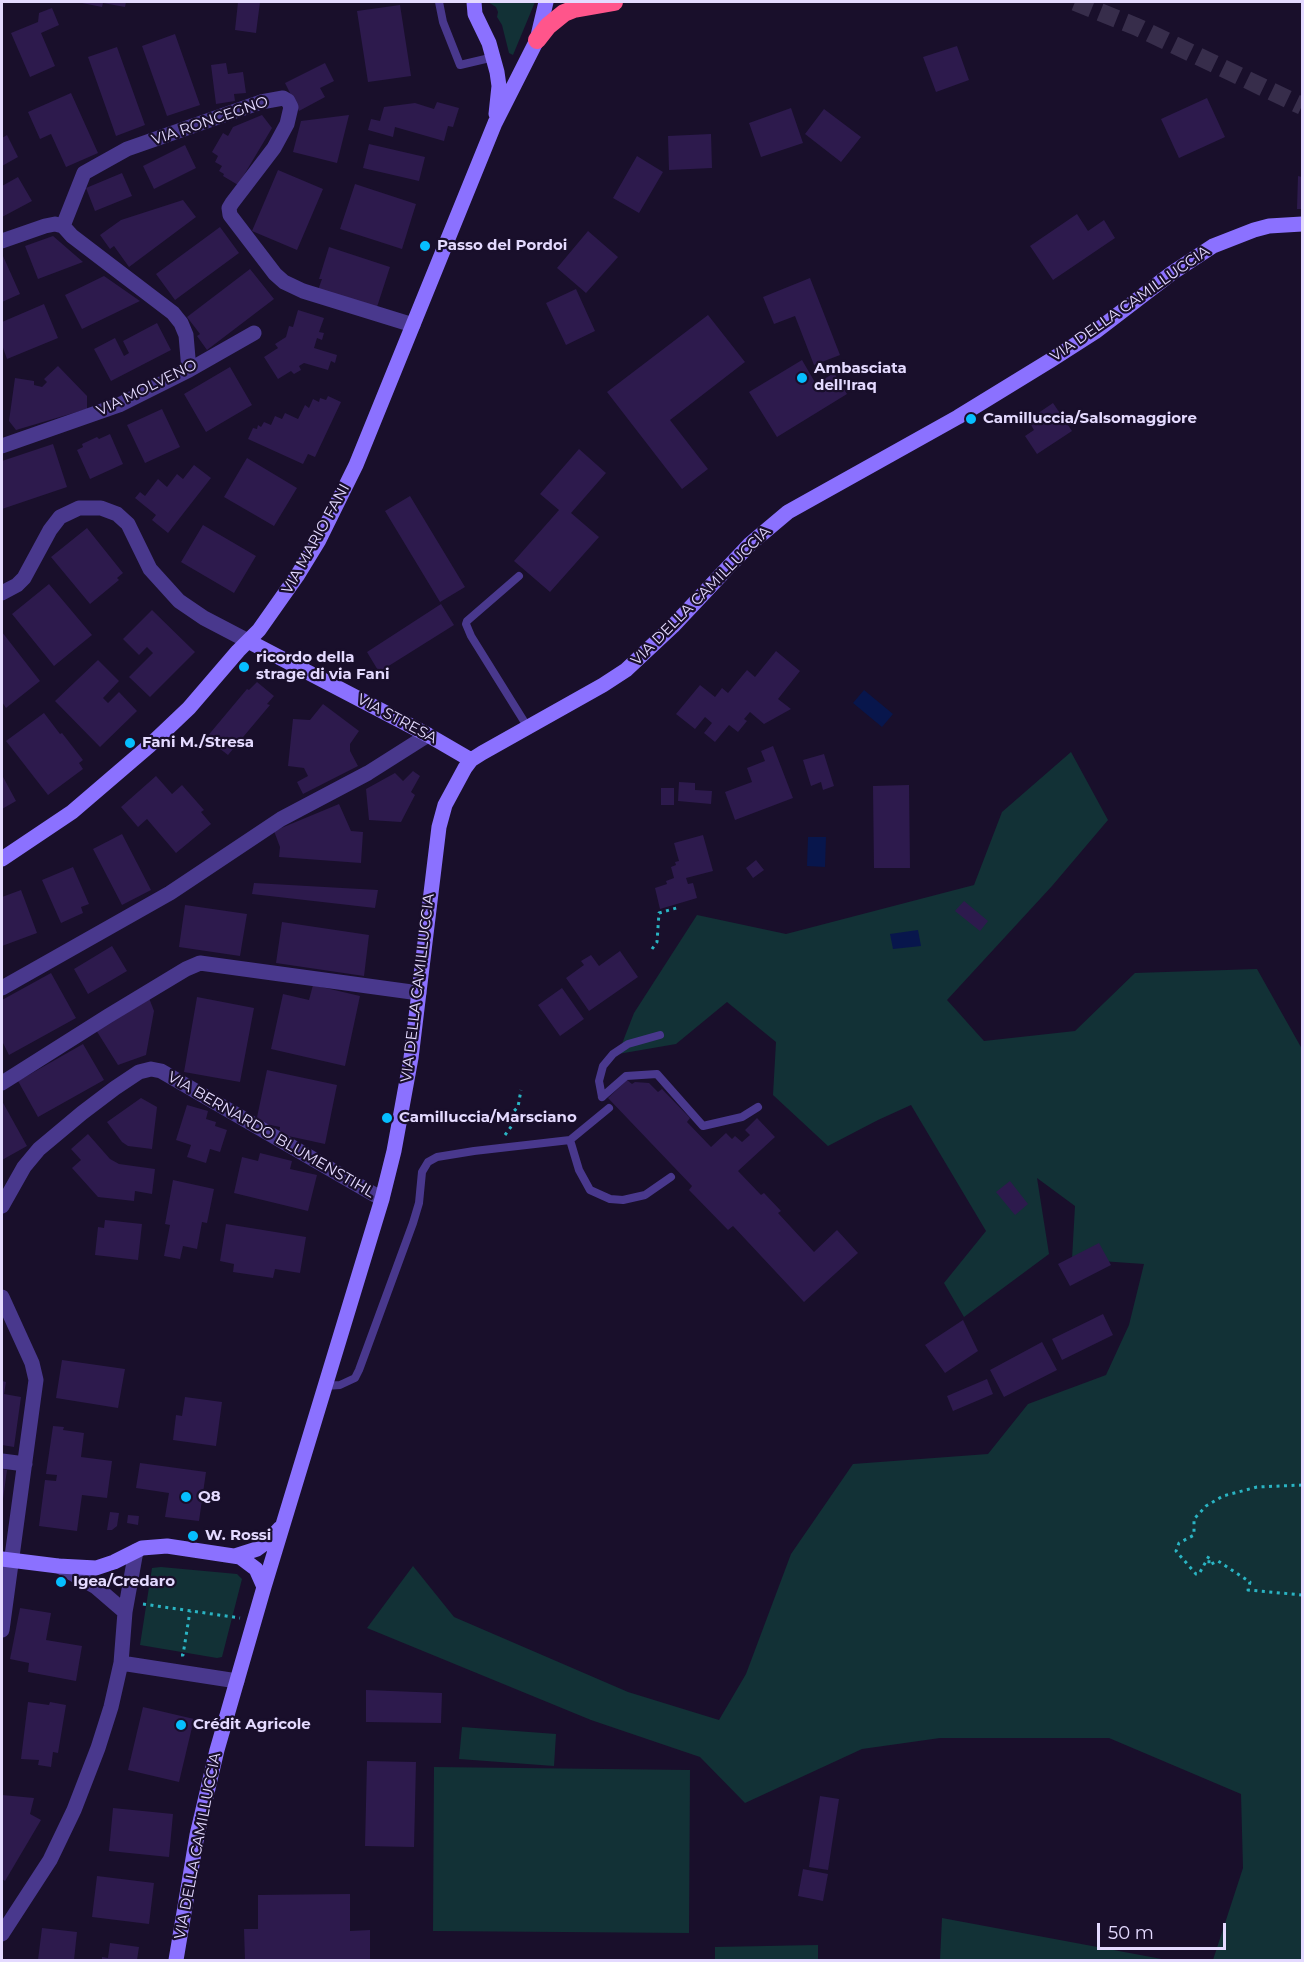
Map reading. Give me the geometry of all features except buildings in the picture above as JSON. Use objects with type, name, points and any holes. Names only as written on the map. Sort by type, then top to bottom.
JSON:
[{"type":"highway","points":[[537,40],[548,26],[564,13],[614,2]]},
{"type":"main road","points":[[462,2],[474,8],[494,57],[499,86],[495,123]]},
{"type":"main road","points":[[495,123],[537,40],[546,2]]},
{"type":"main road","points":[[494,57],[499,65],[508,70],[524,67]]},
{"type":"main road","name":"VIA MARIO FANI","points":[[2,859],[67,815],[141,754],[189,708],[279,605],[339,502],[495,123]]},
{"type":"main road","name":"VIA DELLA CAMILLUCCIA","points":[[176,1960],[206,1793],[254,1621],[382,1199],[394,1151],[407,1080],[439,827],[449,796],[465,768],[471,760],[626,670],[673,626],[750,544],[788,512],[958,417],[1051,360],[1095,332],[1172,273],[1213,246],[1239,234],[1261,228],[1302,224]]},
{"type":"main road","name":"VIA STRESA","points":[[248,641],[428,735],[471,760]]},
{"type":"main road","name":"VIA DELLA CAMILLUCCIA","points":[[235,1556],[257,1549],[268,1541],[283,1524]]},
{"type":"main road","points":[[7,1560],[96,1568],[148,1547],[163,1546],[235,1556],[252,1565],[264,1587]]},
{"type":"street","name":"VIA RONCEGNO","points":[[63,225],[81,178],[87,170],[127,149],[261,102],[283,98],[289,102],[291,108],[287,124],[274,148],[232,203],[229,208],[230,215],[275,274],[284,282],[303,291],[412,325]]},
{"type":"street","points":[[2,241],[45,226],[63,225],[72,236],[173,313],[181,323],[186,335],[189,370]]},
{"type":"street","name":"VIA MOLVENO","points":[[2,446],[119,405],[189,370],[254,333]]},
{"type":"street","name":"VIA STRESA","points":[[2,593],[17,585],[24,578],[50,530],[60,517],[79,508],[89,506],[101,508],[117,514],[128,524],[154,574],[179,601],[195,613],[248,641]]},
{"type":"street","points":[[2,988],[170,893],[280,819],[368,773],[428,735]]},
{"type":"street","points":[[2,1083],[195,964],[205,962],[419,993]]},
{"type":"street","name":"VIA BERNARDO BLUMENSTIHL","points":[[2,1206],[24,1167],[39,1149],[108,1094],[139,1072],[151,1069],[161,1071],[382,1199]]},
{"type":"street","points":[[2,1297],[36,1380],[26,1464],[7,1560],[2,1630]]},
{"type":"street","points":[[2,1461],[26,1464]]},
{"type":"street","points":[[2,1934],[45,1869],[74,1810],[95,1756],[111,1707],[121,1663],[126,1607],[136,1551]]},
{"type":"street","points":[[58,1566],[126,1607]]},
{"type":"street","points":[[121,1663],[237,1681]]},
{"type":"lane","points":[[439,2],[443,22],[460,65],[494,57]]},
{"type":"lane","points":[[519,576],[466,624],[471,636],[527,726]]},
{"type":"lane","points":[[660,1035],[628,1044],[613,1054],[603,1066],[599,1081],[603,1097],[626,1076],[657,1074],[703,1126],[742,1117],[759,1107]]},
{"type":"lane","points":[[325,1386],[340,1385],[355,1378],[359,1370],[413,1223],[419,1203],[422,1172],[428,1162],[437,1157],[570,1140],[609,1108]]},
{"type":"lane","points":[[570,1140],[584,1180],[590,1190],[610,1199],[645,1195],[671,1177]]},
{"type":"path","points":[[652,949],[657,942],[658,913],[680,907]]},
{"type":"path","points":[[498,1148],[502,1137],[513,1124],[509,1119],[518,1107],[521,1090]]},
{"type":"path","points":[[1302,1485],[1257,1487],[1223,1496],[1206,1506],[1194,1519],[1194,1535],[1179,1543],[1176,1551],[1199,1575],[1209,1556],[1209,1564],[1218,1561],[1250,1582],[1248,1590],[1302,1595]]},
{"type":"path","points":[[126,1607],[190,1611],[254,1621]]},
{"type":"path","points":[[173,1653],[183,1655],[190,1611]]},
{"type":"green space","points":[[488,2],[535,2],[513,55],[509,53],[496,7]]},
{"type":"green space","points":[[1071,752],[1108,820],[1052,886],[947,1000],[984,1041],[1075,1031],[1135,973],[1257,969],[1302,1049],[1302,1960],[1213,1960],[1243,1868],[1241,1794],[1109,1738],[940,1738],[862,1749],[745,1803],[700,1757],[591,1720],[367,1628],[413,1566],[454,1617],[628,1692],[719,1720],[746,1674],[791,1554],[853,1464],[988,1454],[1028,1404],[1106,1375],[1129,1325],[1144,1264],[1072,1259],[1075,1206],[1037,1178],[1049,1254],[964,1317],[944,1283],[986,1231],[911,1105],[828,1146],[773,1095],[776,1042],[727,1002],[676,1044],[618,1054],[634,1013],[697,915],[786,934],[974,885],[1002,812]]},
{"type":"green space","points":[[152,1568],[237,1574],[242,1579],[222,1657],[140,1645]]},
{"type":"green space","points":[[462,1727],[556,1734],[554,1766],[459,1759]]},
{"type":"green space","points":[[434,1767],[690,1770],[689,1933],[433,1931]]},
{"type":"green space","points":[[942,1918],[1167,1960],[940,1960]]},
{"type":"green space","points":[[818,1945],[818,1960],[715,1960],[715,1947]]},
{"type":"shaded area","points":[[864,690],[893,714],[882,727],[853,703]]},
{"type":"shaded area","points":[[808,837],[826,837],[825,867],[807,866]]},
{"type":"shaded area","points":[[918,930],[921,946],[893,949],[890,934]]},
{"type":"tunnel","points":[[1075,2],[1137,27],[1302,106]]},
{"type":"place","name":"Passo del Pordoi","points":[[425,246]]},
{"type":"place","name":"Ambasciata dell'Iraq","points":[[802,378]]},
{"type":"place","name":"Camilluccia/Salsomaggiore","points":[[971,419]]},
{"type":"place","name":"ricordo della strage di via Fani","points":[[244,667]]},
{"type":"place","name":"Fani M./Stresa","points":[[130,743]]},
{"type":"place","name":"Camilluccia/Marsciano","points":[[387,1118]]},
{"type":"place","name":"Q8","points":[[186,1497]]},
{"type":"place","name":"W. Rossi","points":[[193,1536]]},
{"type":"place","name":"Igea/Credaro","points":[[61,1582]]},
{"type":"place","name":"Crédit Agricole","points":[[181,1725]]}]
